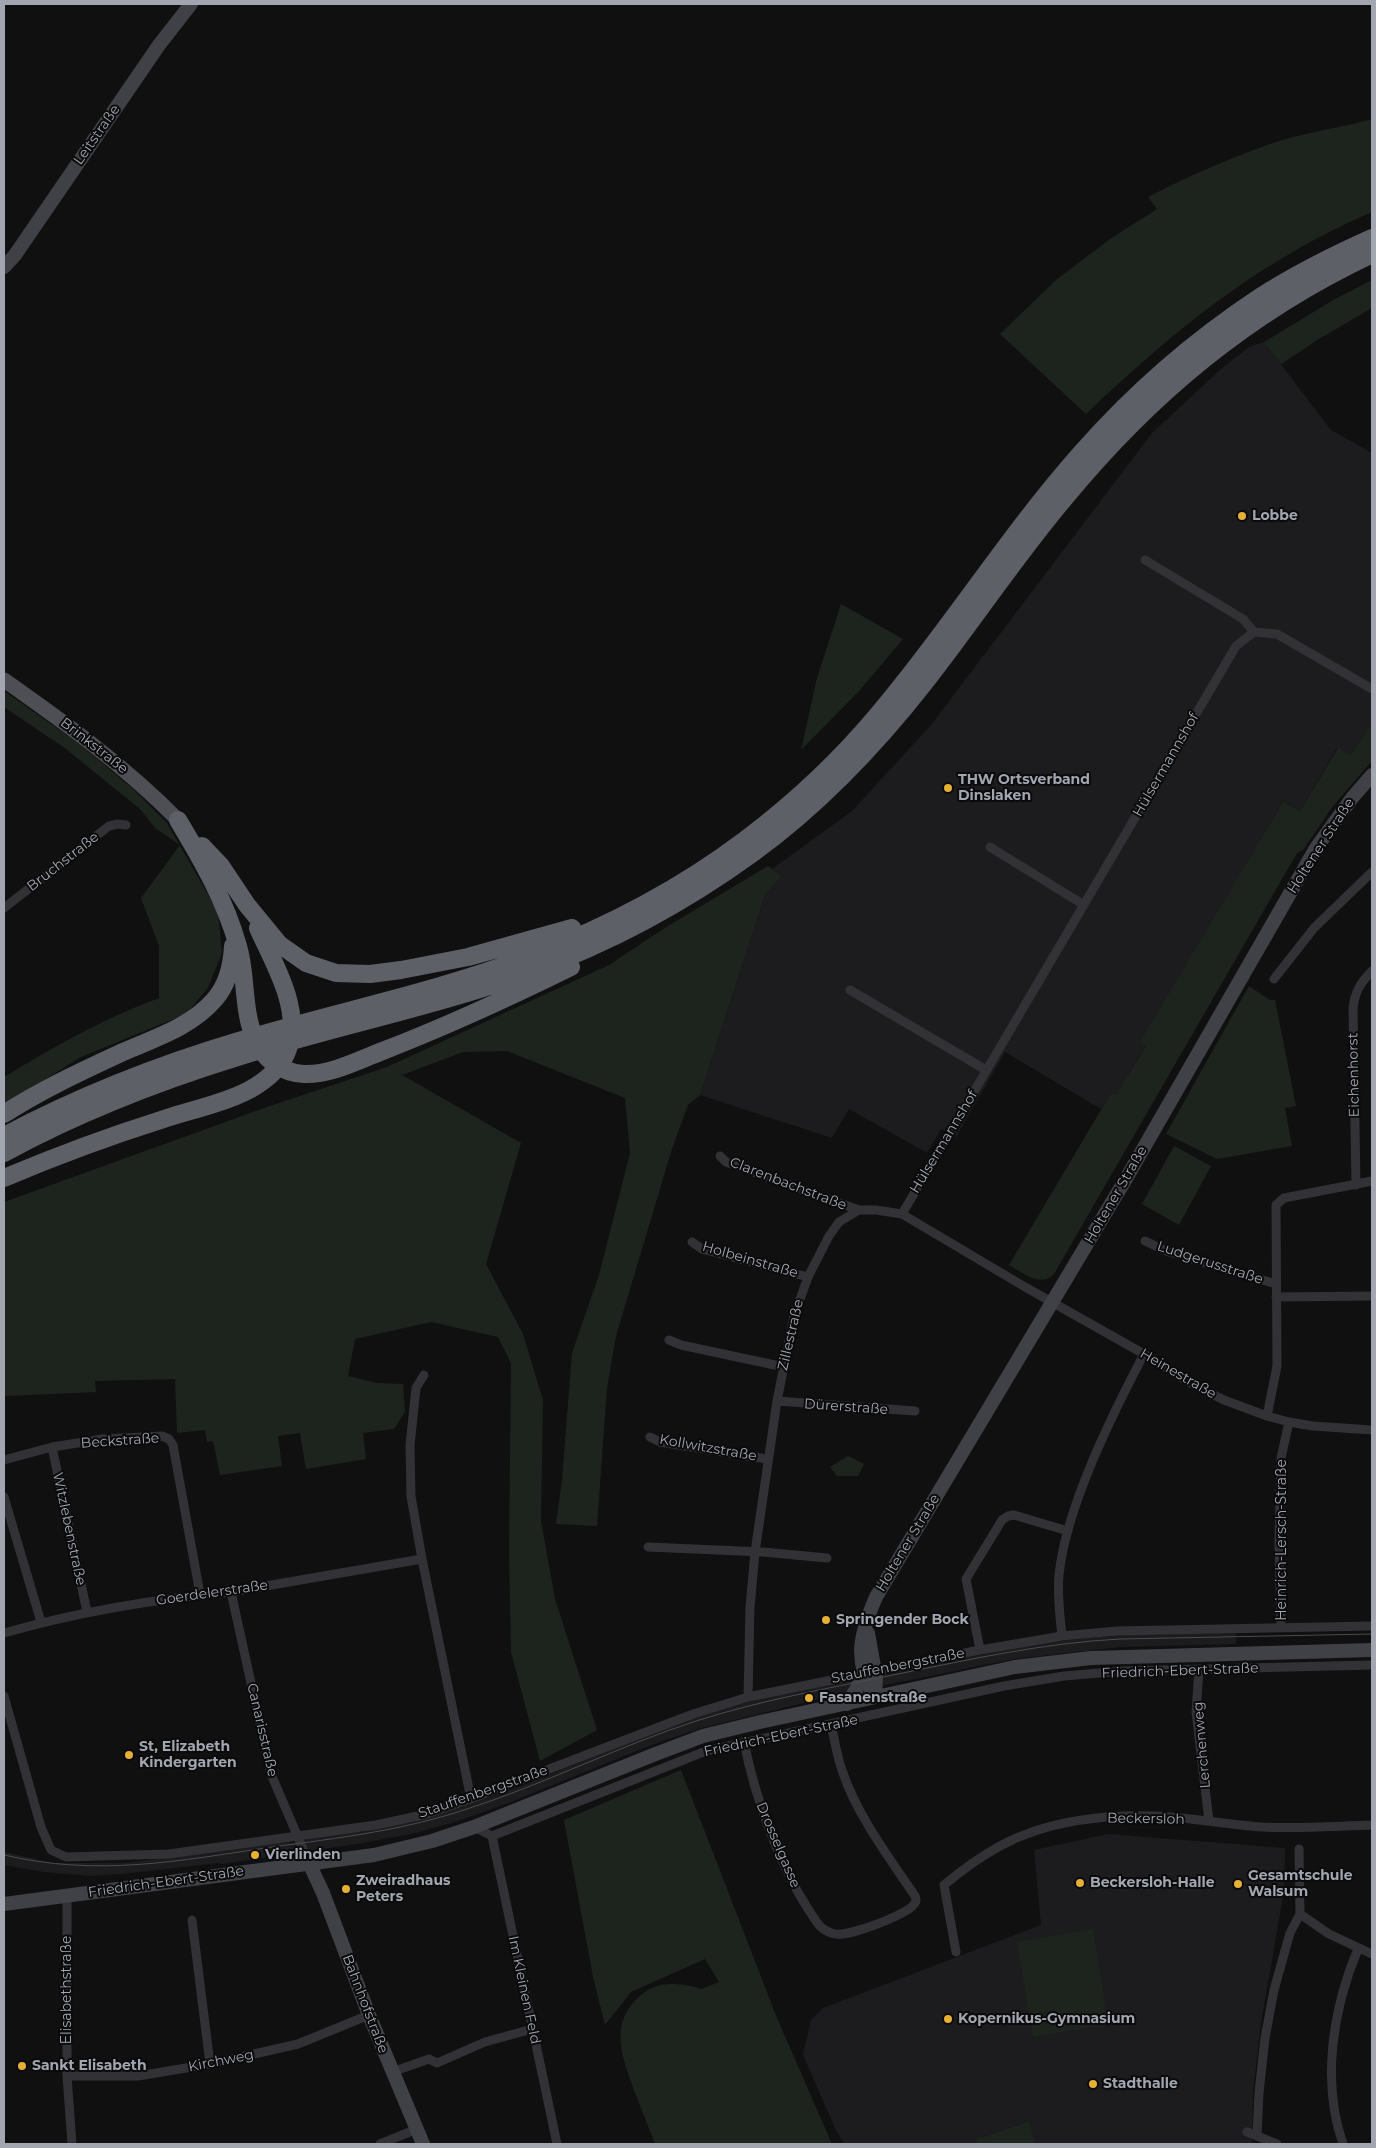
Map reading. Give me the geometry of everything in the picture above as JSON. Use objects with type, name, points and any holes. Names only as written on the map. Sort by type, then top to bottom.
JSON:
[{"type":"highway","points":[[1057,495],[1081,453],[1114,418],[1155,378],[1210,333],[1262,296],[1329,258],[1372,238]]},
{"type":"highway","points":[[4,1136],[80,1100],[191,1056],[467,978],[527,957],[588,933],[629,914],[669,891],[745,840],[790,803],[835,762],[878,715],[1057,495],[1166,390],[1218,347],[1273,308],[1335,272],[1372,254]]},
{"type":"highway","points":[[178,820],[210,873],[231,925],[241,960],[248,1014],[254,1038],[278,1061],[304,1074],[320,1073],[398,1045],[470,1015],[586,960],[635,927],[705,887],[755,852],[801,815],[845,774],[890,725],[926,681],[1034,524]]},
{"type":"highway","points":[[178,820],[221,866],[247,905],[278,944],[306,963],[336,973],[370,974],[468,956],[551,935],[669,891]]},
{"type":"highway","points":[[4,1178],[128,1131],[237,1095],[255,1088],[268,1078],[278,1061],[292,1029],[289,1004],[274,964],[247,905]]},
{"type":"highway","points":[[4,1114],[69,1078],[171,1031],[203,1011],[216,998],[229,974],[232,960],[231,925]]},
{"type":"highway","points":[[4,1153],[86,1113],[238,1056],[470,992],[549,965],[635,927]]},
{"type":"main road","name":"Brinkstraße","points":[[4,680],[113,760],[148,789],[178,820]]},
{"type":"street","name":"Leitstraße","points":[[4,267],[15,255],[154,53],[191,4]]},
{"type":"street","points":[[1145,560],[1243,618],[1254,632],[1276,634],[1372,689]]},
{"type":"street","name":"Hülsermannshof","points":[[902,1214],[1236,646],[1254,632]]},
{"type":"street","name":"Holtener Straße","points":[[875,1697],[871,1674],[862,1644],[867,1620],[876,1597],[1127,1177],[1316,848],[1372,774]]},
{"type":"street","name":"Bruchstraße","points":[[4,908],[109,826],[118,824],[126,826]]},
{"type":"street","points":[[990,847],[1084,905]]},
{"type":"street","points":[[1274,979],[1314,928],[1372,872]]},
{"type":"street","name":"Eichenhorst","points":[[1356,1185],[1353,1008],[1355,994],[1362,981],[1372,971]]},
{"type":"street","points":[[850,990],[986,1070]]},
{"type":"street","name":"Clarenbachstraße","points":[[720,1156],[726,1162],[858,1210]]},
{"type":"street","name":"Ludgerusstraße","points":[[1267,1416],[1277,1366],[1276,1205],[1284,1198],[1372,1181]]},
{"type":"street","points":[[858,1210],[876,1210],[902,1214],[1052,1302]]},
{"type":"street","name":"Zillestraße","points":[[748,1696],[750,1607],[755,1552],[776,1401],[794,1316],[808,1277],[829,1236],[840,1222],[858,1210]]},
{"type":"street","name":"Ludgerusstraße","points":[[1145,1241],[1166,1251],[1276,1284]]},
{"type":"street","name":"Holbeinstraße","points":[[692,1242],[702,1248],[808,1277]]},
{"type":"street","points":[[1276,1297],[1372,1296]]},
{"type":"street","name":"Heinestraße","points":[[1052,1302],[1144,1354],[1190,1383],[1224,1400],[1288,1422],[1313,1426],[1372,1430]]},
{"type":"street","points":[[668,1340],[681,1345],[784,1367]]},
{"type":"street","points":[[1062,1636],[1059,1611],[1059,1575],[1068,1531],[1096,1456],[1144,1354]]},
{"type":"street","points":[[424,1375],[416,1388],[410,1445],[411,1496],[470,1799]]},
{"type":"street","name":"Dürerstraße","points":[[776,1401],[915,1411]]},
{"type":"street","name":"Heinrich-Lersch-Straße","points":[[1282,1628],[1279,1541],[1281,1458],[1288,1422]]},
{"type":"street","name":"Beckstraße","points":[[4,1460],[52,1447],[104,1439],[162,1436],[169,1439],[173,1445],[200,1594]]},
{"type":"street","name":"Kollwitzstraße","points":[[650,1437],[660,1442],[767,1459]]},
{"type":"street","name":"Witzlebenstraße","points":[[52,1447],[87,1612]]},
{"type":"street","points":[[4,1497],[40,1622]]},
{"type":"street","points":[[980,1650],[966,1579],[1002,1520],[1014,1515],[1068,1531]]},
{"type":"street","points":[[648,1547],[755,1552],[827,1558]]},
{"type":"street","name":"Goerdelerstraße","points":[[4,1633],[40,1622],[87,1612],[200,1594],[230,1592],[422,1559]]},
{"type":"street","name":"Canarisstraße","points":[[230,1592],[271,1774],[309,1863]]},
{"type":"street","name":"Stauffenbergstraße","points":[[4,1696],[41,1827],[52,1850],[66,1857],[169,1854],[376,1825],[427,1814],[693,1714],[748,1696],[871,1674],[980,1650],[1062,1636],[1116,1631],[1372,1626]]},
{"type":"street","name":"Friedrich-Ebert-Straße","points":[[4,1904],[374,1854],[432,1841],[474,1827],[653,1754],[703,1736],[1015,1667],[1091,1658],[1372,1650]]},
{"type":"street","name":"Friedrich-Ebert-Straße","points":[[492,1836],[706,1751],[1004,1686],[1064,1676],[1123,1671],[1372,1665]]},
{"type":"street","name":"Lerchenweg","points":[[1199,1669],[1196,1712],[1209,1821]]},
{"type":"street","points":[[871,1674],[890,1694]]},
{"type":"street","name":"Holtener Straße","points":[[846,1704],[857,1688],[871,1674]]},
{"type":"street","name":"Drosselgasse","points":[[744,1742],[750,1772],[760,1803],[799,1894],[820,1927],[835,1934],[866,1928],[895,1916],[915,1905],[916,1901],[915,1896],[863,1815],[843,1774],[831,1725]]},
{"type":"street","name":"Beckersloh","points":[[956,1952],[944,1884],[974,1861],[1002,1845],[1051,1827],[1080,1820],[1122,1816],[1209,1821],[1263,1827],[1372,1825]]},
{"type":"street","points":[[474,1827],[492,1836]]},
{"type":"street","name":"Im Kleinen Feld","points":[[492,1836],[556,2144]]},
{"type":"street","points":[[1257,2135],[1265,2038],[1274,1990],[1290,1933],[1300,1914],[1299,1849]]},
{"type":"street","name":"Bahnhofstraße","points":[[309,1863],[323,1893],[369,2015],[423,2144]]},
{"type":"street","name":"Elisabethstraße","points":[[67,1895],[67,2076],[72,2144]]},
{"type":"street","points":[[1300,1914],[1329,1934],[1372,1954]]},
{"type":"street","points":[[192,1920],[210,2064]]},
{"type":"street","points":[[1343,2144],[1335,2111],[1332,2084],[1333,2052],[1345,1985],[1358,1949]]},
{"type":"street","name":"Kirchweg","points":[[67,2076],[138,2076],[210,2064],[298,2044],[369,2015]]},
{"type":"street","points":[[392,2072],[429,2059],[437,2063],[485,2042],[532,2029]]},
{"type":"street","points":[[380,2144],[417,2129]]},
{"type":"street","points":[[1247,2132],[1277,2144]]},
{"type":"shaded area","points":[[1372,119],[1372,212],[1292,252],[1255,275],[1185,326],[1086,414],[1000,334],[1056,280],[1110,239],[1157,209],[1148,197],[1216,165],[1268,145],[1297,136]]},
{"type":"shaded area","points":[[1372,280],[1372,308],[1281,364],[1264,342],[1335,299]]},
{"type":"shaded area","points":[[1264,342],[1331,430],[1372,453],[1372,722],[1351,755],[1337,748],[1300,811],[1283,802],[1141,1043],[1146,1045],[1116,1096],[1111,1093],[1101,1109],[1005,1052],[956,1137],[941,1129],[927,1153],[849,1109],[832,1138],[700,1095],[765,895],[782,876],[772,869],[852,811],[931,725],[1152,433],[1221,369],[1249,347]]},
{"type":"shaded area","points":[[841,604],[903,639],[860,690],[801,750],[817,678]]},
{"type":"shaded area","points":[[4,691],[78,743],[133,789],[167,823],[179,845],[155,828],[140,809],[66,749],[4,707]]},
{"type":"shaded area","points":[[1372,722],[1372,761],[1333,806],[1303,850],[1297,853],[1054,1274],[1043,1280],[1032,1278],[1009,1265],[1111,1093],[1116,1095],[1146,1046],[1140,1042],[1283,802],[1300,811],[1338,748],[1351,755]]},
{"type":"shaded area","points":[[180,845],[218,912],[222,953],[208,988],[186,1014],[81,1057],[4,1105],[4,1077],[99,1024],[159,998],[159,946],[141,898]]},
{"type":"shaded area","points":[[768,866],[782,876],[765,895],[700,1095],[688,1105],[671,1152],[616,1336],[607,1388],[597,1526],[556,1524],[562,1480],[572,1353],[599,1275],[630,1153],[625,1098],[507,1051],[463,1052],[402,1075],[521,1143],[486,1264],[523,1334],[543,1400],[541,1521],[555,1599],[597,1730],[540,1761],[511,1652],[509,1551],[511,1363],[498,1337],[431,1322],[355,1339],[348,1376],[377,1383],[403,1384],[405,1412],[394,1429],[363,1433],[366,1459],[306,1469],[300,1433],[278,1436],[282,1466],[220,1475],[213,1441],[207,1442],[205,1430],[177,1433],[175,1379],[95,1381],[96,1392],[4,1396],[4,1202],[267,1107],[387,1067],[609,965],[663,929]]},
{"type":"shaded area","points":[[1249,986],[1270,1000],[1275,1000],[1296,1106],[1285,1108],[1292,1146],[1217,1159],[1166,1134]]},
{"type":"shaded area","points":[[1174,1146],[1211,1166],[1179,1225],[1142,1204]]},
{"type":"shaded area","points":[[848,1456],[864,1464],[858,1476],[837,1476],[830,1467]]},
{"type":"shaded area","points":[[1236,1633],[1236,1644],[1121,1647],[1014,1659],[836,1695],[698,1729],[644,1748],[511,1802],[458,1821],[416,1833],[363,1843],[222,1864],[123,1874],[90,1876],[44,1872],[4,1865],[4,1852],[53,1863],[123,1863],[216,1852],[225,1848],[289,1840],[290,1843],[331,1833],[362,1832],[454,1810],[508,1791],[695,1717],[775,1694],[1041,1643],[1121,1635]]},
{"type":"shaded area","points":[[681,1770],[777,2018],[832,2144],[655,2144],[625,2065],[622,2052],[621,2028],[624,2017],[631,2006],[648,1990],[670,1984],[702,1989],[719,1982],[705,1959],[631,1992],[605,2025],[593,1977],[564,1820]]},
{"type":"shaded area","points":[[1108,1834],[1285,1848],[1284,1891],[1261,2023],[1253,2093],[1252,2144],[1036,2144],[1029,2121],[977,2139],[977,2144],[844,2144],[803,2055],[811,2020],[823,2008],[1041,1925],[1034,1850]]},
{"type":"shaded area","points":[[1093,1929],[1108,2024],[1033,2037],[1017,1942]]},
{"type":"shaded area","points":[[1029,2121],[1036,2144],[977,2144],[977,2139]]},
{"type":"tram line","points":[[4,1855],[39,1862],[72,1865],[138,1864],[204,1857],[397,1828],[446,1816],[499,1798],[696,1721],[822,1689],[981,1657],[1036,1648],[1120,1639],[1372,1634]]},
{"type":"place","name":"Lobbe","points":[[1242,516]]},
{"type":"place","name":"THW Ortsverband Dinslaken","points":[[948,788]]},
{"type":"place","name":"Springender Bock","points":[[826,1620]]},
{"type":"place","name":"Fasanenstraße","points":[[809,1698]]},
{"type":"place","name":"St, Elizabeth Kindergarten","points":[[129,1755]]},
{"type":"place","name":"Vierlinden","points":[[255,1855]]},
{"type":"place","name":"Beckersloh-Halle","points":[[1080,1883]]},
{"type":"place","name":"Gesamtschule Walsum","points":[[1238,1884]]},
{"type":"place","name":"Zweiradhaus Peters","points":[[346,1889]]},
{"type":"place","name":"Kopernikus-Gymnasium","points":[[948,2019]]},
{"type":"place","name":"Sankt Elisabeth","points":[[22,2066]]},
{"type":"place","name":"Stadthalle","points":[[1093,2084]]}]
